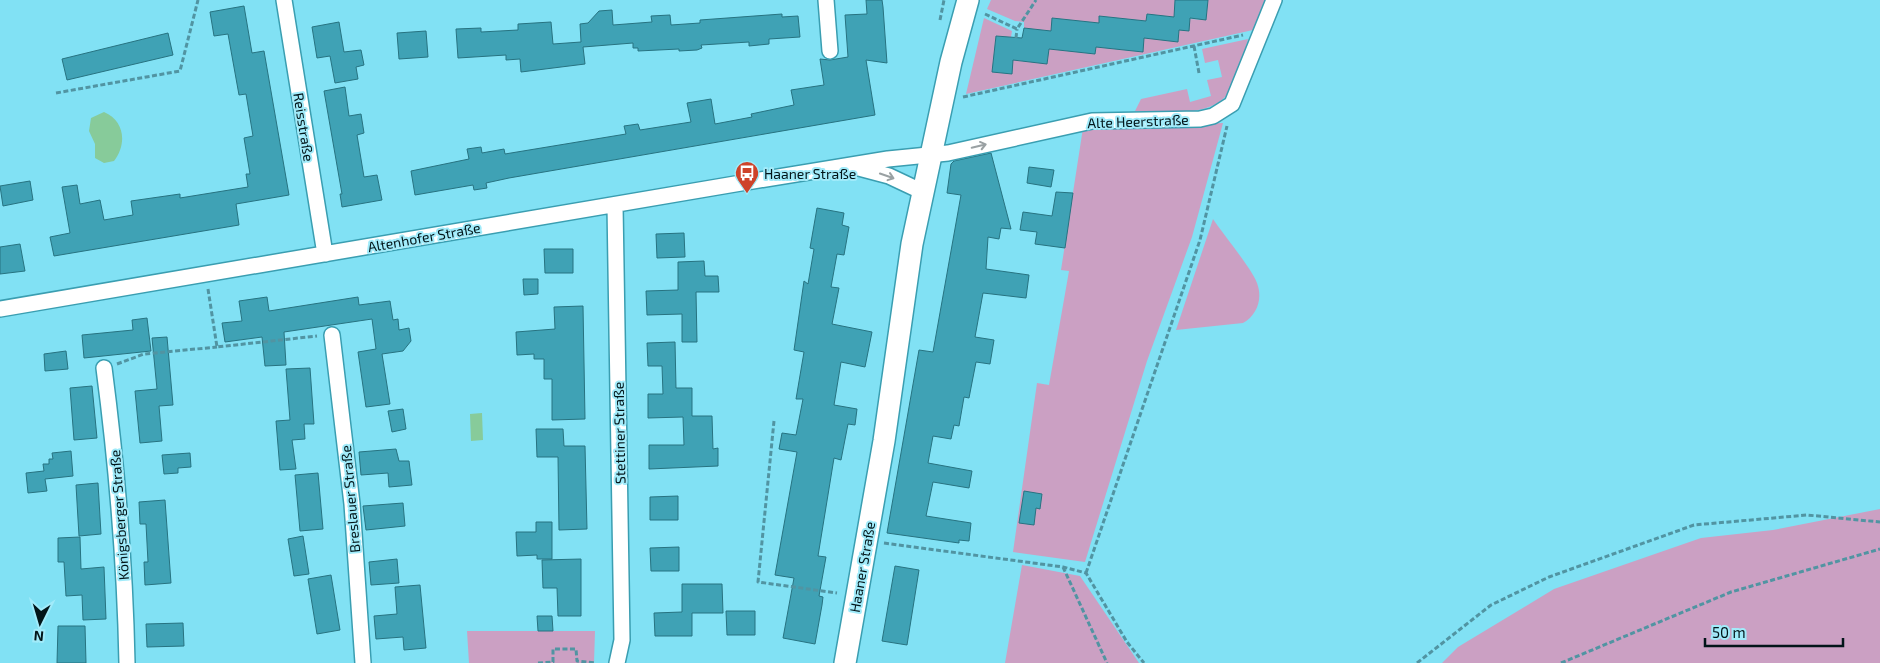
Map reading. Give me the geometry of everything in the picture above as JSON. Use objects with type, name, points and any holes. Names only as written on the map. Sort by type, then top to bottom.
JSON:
[{"type":"main road","name":"Haaner Straße","points":[[845,663],[884,440],[912,244],[952,62],[968,0]]},
{"type":"street","name":"Reisstraße","points":[[284,0],[325,254]]},
{"type":"street","points":[[826,0],[830,51]]},
{"type":"street","points":[[1232,104],[1274,0]]},
{"type":"street","name":"Alte Heerstraße","points":[[931,156],[1092,121],[1200,119],[1213,116],[1232,104]]},
{"type":"street","name":"Altenhofer Straße","points":[[0,309],[849,165],[888,159],[931,156]]},
{"type":"street","name":"Altenhofer Straße","points":[[849,165],[889,176],[923,192]]},
{"type":"street","name":"Stettiner Straße","points":[[614,205],[622,640],[619,662]]},
{"type":"street","name":"Breslauer Straße","points":[[332,335],[352,504],[363,663]]},
{"type":"street","name":"Königsberger Straße","points":[[104,368],[117,470],[122,529],[127,663]]},
{"type":"path","points":[[56,93],[180,71],[198,0]]},
{"type":"path","points":[[1016,38],[1017,29],[1036,0]]},
{"type":"path","points":[[981,17],[982,12],[1017,29]]},
{"type":"path","points":[[964,88],[962,97],[1260,31]]},
{"type":"path","points":[[1194,46],[1199,73]]},
{"type":"path","points":[[1086,573],[1200,240],[1232,104]]},
{"type":"path","points":[[206,274],[217,347]]},
{"type":"path","points":[[104,368],[144,354],[332,335]]},
{"type":"path","points":[[774,421],[758,582],[857,596]]},
{"type":"path","points":[[1417,663],[1491,605],[1549,577],[1694,525],[1807,515],[1880,522]]},
{"type":"path","points":[[866,541],[1063,567],[1086,573],[1127,642],[1144,663]]},
{"type":"path","points":[[1561,663],[1731,592],[1880,549]]},
{"type":"path","points":[[1063,567],[1107,663]]},
{"type":"path","points":[[538,663],[553,662],[552,649],[576,649],[577,661],[596,663]]},
{"type":"shaded area","points":[[991,0],[1175,0],[1174,17],[1147,14],[1146,21],[1100,16],[1099,23],[1053,18],[1051,31],[1024,28],[1024,22],[1015,21],[987,9]]},
{"type":"shaded area","points":[[1208,0],[1266,0],[1253,30],[966,94],[984,18],[1012,31],[1011,37],[996,37],[992,72],[1011,74],[1013,57],[1020,61],[1047,63],[1049,49],[1095,54],[1096,47],[1142,52],[1144,38],[1178,41],[1179,30],[1189,31],[1190,19],[1206,20]]},
{"type":"shaded area","points":[[1248,39],[1236,81],[1228,94],[1218,103],[1193,111],[1135,111],[1141,99],[1187,89],[1190,102],[1211,96],[1207,80],[1222,77],[1218,60],[1205,63],[1202,49]]},
{"type":"shaded area","points":[[104,112],[111,116],[120,127],[122,140],[121,147],[114,161],[104,163],[95,158],[95,144],[89,131],[91,118]]},
{"type":"shaded area","points":[[1223,123],[1192,237],[1147,361],[1085,562],[1013,552],[1037,383],[1049,385],[1069,271],[1061,270],[1083,128]]},
{"type":"shaded area","points":[[1213,219],[1254,277],[1259,289],[1258,306],[1252,316],[1243,323],[1176,330]]},
{"type":"shaded area","points":[[482,413],[483,440],[471,441],[470,414]]},
{"type":"shaded area","points":[[1880,509],[1880,663],[1442,663],[1458,647],[1554,589],[1701,538],[1773,530]]},
{"type":"shaded area","points":[[1022,565],[1080,576],[1139,663],[1005,663]]},
{"type":"shaded area","points":[[467,631],[595,631],[594,663],[469,663]]},
{"type":"building","points":[[866,0],[882,0],[883,7],[887,63],[866,60],[875,115],[509,178],[486,183],[487,188],[474,190],[473,185],[415,195],[411,171],[469,159],[467,149],[481,147],[482,153],[504,149],[505,154],[626,134],[624,126],[638,124],[640,130],[691,122],[687,103],[711,99],[715,124],[752,117],[751,114],[794,105],[791,90],[824,85],[820,59],[830,60],[848,57],[845,15],[867,14]]},
{"type":"building","points":[[1175,0],[1208,0],[1206,20],[1190,18],[1189,31],[1179,30],[1178,42],[1144,38],[1143,52],[1096,47],[1095,54],[1049,49],[1047,64],[1013,60],[1012,74],[992,72],[996,36],[1022,38],[1024,28],[1051,31],[1052,18],[1099,23],[1099,16],[1146,21],[1147,14],[1174,17]]},
{"type":"building","points":[[244,6],[252,53],[264,51],[289,195],[236,204],[239,225],[54,256],[50,237],[70,233],[62,187],[77,185],[80,204],[100,200],[104,220],[133,215],[131,201],[180,194],[180,198],[248,187],[246,174],[250,174],[244,138],[253,136],[246,94],[239,95],[228,34],[214,36],[210,12]]},
{"type":"building","points":[[612,10],[613,25],[652,22],[651,16],[670,15],[671,25],[700,23],[700,20],[782,14],[782,17],[798,16],[800,37],[769,39],[769,44],[749,46],[749,42],[701,45],[702,48],[697,50],[679,51],[679,49],[638,51],[638,48],[633,48],[633,43],[583,47],[585,64],[521,72],[520,59],[506,60],[506,55],[458,58],[456,29],[481,28],[481,32],[518,30],[518,24],[551,22],[553,44],[581,42],[580,24],[588,23],[599,11]]},
{"type":"building","points":[[339,22],[344,52],[361,50],[364,65],[356,67],[358,79],[335,83],[330,56],[317,58],[312,27]]},
{"type":"building","points":[[426,31],[428,57],[399,59],[397,33]]},
{"type":"building","points":[[168,33],[173,55],[67,80],[62,59]]},
{"type":"building","points":[[345,87],[349,116],[361,114],[364,133],[357,135],[364,177],[377,175],[382,200],[342,207],[340,194],[342,194],[324,91]]},
{"type":"building","points":[[991,153],[1011,229],[1001,228],[999,239],[988,237],[986,269],[1029,275],[1026,298],[983,293],[975,337],[994,340],[990,364],[976,362],[969,398],[964,397],[959,426],[954,425],[951,439],[933,436],[928,463],[972,471],[969,488],[933,482],[926,516],[971,523],[969,541],[959,540],[959,543],[887,533],[919,350],[933,352],[961,195],[947,193],[951,164],[954,161]]},
{"type":"building","points":[[1029,167],[1054,170],[1051,187],[1027,183]]},
{"type":"building","points":[[30,181],[33,200],[3,206],[0,186]]},
{"type":"building","points":[[1056,192],[1073,193],[1065,248],[1035,244],[1037,232],[1020,230],[1023,212],[1052,216]]},
{"type":"building","points":[[817,208],[844,213],[842,225],[849,227],[844,255],[837,254],[831,287],[839,288],[832,324],[872,332],[865,367],[841,362],[834,405],[857,409],[855,425],[848,424],[841,460],[834,458],[818,556],[826,557],[819,596],[823,597],[822,605],[815,644],[783,638],[794,578],[775,575],[797,452],[779,449],[782,433],[796,435],[803,399],[796,399],[804,352],[794,350],[804,281],[808,284],[814,249],[810,248]]},
{"type":"building","points":[[684,233],[685,257],[657,258],[656,234]]},
{"type":"building","points":[[20,244],[25,271],[0,274],[0,247]]},
{"type":"building","points":[[544,249],[573,249],[573,273],[545,273]]},
{"type":"building","points":[[704,261],[705,276],[718,276],[719,292],[696,292],[697,342],[682,342],[682,314],[647,315],[646,291],[678,290],[678,262]]},
{"type":"building","points":[[523,279],[538,279],[538,294],[524,295]]},
{"type":"building","points":[[267,297],[269,311],[358,297],[359,305],[390,301],[393,320],[398,319],[399,330],[409,328],[411,341],[403,351],[382,354],[390,404],[366,407],[358,352],[376,349],[372,319],[284,332],[286,365],[265,366],[262,337],[225,342],[222,323],[242,321],[239,301]]},
{"type":"building","points":[[583,306],[585,419],[552,420],[552,379],[544,379],[544,359],[534,359],[534,354],[517,355],[516,332],[555,329],[554,307]]},
{"type":"building","points":[[147,318],[151,351],[84,358],[82,335],[133,330],[132,320]]},
{"type":"building","points":[[167,337],[173,405],[159,406],[162,441],[140,443],[135,391],[157,389],[152,338]]},
{"type":"building","points":[[675,342],[676,388],[692,388],[692,416],[712,416],[713,449],[718,448],[718,466],[649,469],[649,445],[684,445],[683,417],[648,418],[648,394],[663,394],[662,366],[648,366],[647,343]]},
{"type":"building","points":[[66,351],[68,369],[45,371],[44,354]]},
{"type":"building","points":[[310,368],[314,424],[304,424],[305,439],[292,440],[296,469],[280,470],[276,421],[290,420],[286,369]]},
{"type":"building","points":[[92,386],[97,438],[74,440],[70,388]]},
{"type":"building","points":[[403,409],[406,429],[392,432],[388,411]]},
{"type":"building","points":[[536,429],[563,429],[564,446],[585,446],[587,529],[559,530],[558,457],[537,457]]},
{"type":"building","points":[[396,449],[399,461],[409,461],[412,485],[389,487],[388,473],[361,475],[359,452]]},
{"type":"building","points":[[71,451],[73,476],[45,479],[47,491],[28,493],[26,473],[44,471],[43,464],[49,464],[49,459],[53,459],[52,453]]},
{"type":"building","points":[[190,453],[191,467],[178,468],[178,473],[164,474],[162,455]]},
{"type":"building","points":[[318,473],[323,529],[300,531],[295,475]]},
{"type":"building","points":[[98,483],[101,534],[79,536],[76,485]]},
{"type":"building","points":[[1024,491],[1042,494],[1040,509],[1036,508],[1034,525],[1019,523]]},
{"type":"building","points":[[678,496],[678,520],[650,520],[650,497]]},
{"type":"building","points":[[165,500],[171,583],[145,585],[144,562],[148,562],[146,524],[140,524],[139,502]]},
{"type":"building","points":[[403,503],[405,526],[366,530],[363,506]]},
{"type":"building","points":[[536,522],[552,522],[552,559],[537,559],[537,555],[517,556],[516,532],[536,532]]},
{"type":"building","points":[[303,536],[309,574],[294,576],[288,539]]},
{"type":"building","points":[[80,537],[81,569],[104,567],[106,619],[83,620],[82,595],[66,596],[64,562],[58,562],[58,538]]},
{"type":"building","points":[[679,547],[679,571],[651,571],[650,548]]},
{"type":"building","points":[[397,559],[399,583],[371,585],[369,562]]},
{"type":"building","points":[[581,559],[581,616],[558,616],[557,588],[543,588],[542,560]]},
{"type":"building","points":[[895,566],[919,570],[907,645],[882,641]]},
{"type":"building","points":[[331,575],[340,630],[317,634],[308,579]]},
{"type":"building","points":[[682,584],[722,584],[723,613],[692,613],[692,636],[655,636],[654,613],[682,612]]},
{"type":"building","points":[[420,585],[426,648],[404,650],[403,637],[376,639],[374,616],[397,614],[395,587]]},
{"type":"building","points":[[726,611],[755,611],[755,635],[727,635]]},
{"type":"building","points":[[537,616],[552,616],[553,631],[538,631]]},
{"type":"building","points":[[183,623],[184,646],[147,647],[146,624]]},
{"type":"building","points":[[58,626],[85,626],[86,663],[57,663]]},
{"type":"place","name":"Haaner Straße","points":[[747,194]]}]
